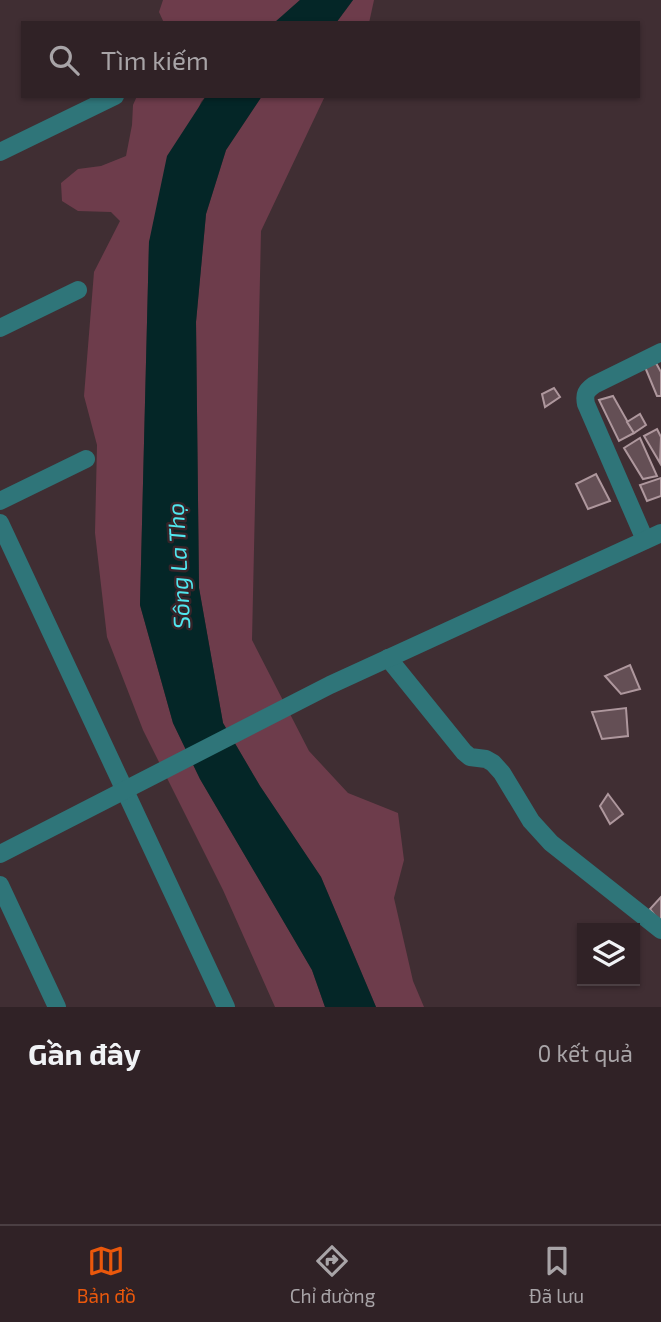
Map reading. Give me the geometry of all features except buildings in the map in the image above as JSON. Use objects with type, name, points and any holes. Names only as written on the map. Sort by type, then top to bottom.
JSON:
[{"type":"street","points":[[0,152],[111,98]]},
{"type":"street","points":[[0,328],[78,290]]},
{"type":"street","points":[[0,854],[330,685],[653,537],[584,396],[586,390],[594,385],[661,352]]},
{"type":"street","points":[[0,501],[86,459]]},
{"type":"street","points":[[0,523],[226,1007]]},
{"type":"street","points":[[388,658],[464,752],[470,757],[486,759],[502,773],[531,821],[551,843],[661,930]]},
{"type":"street","points":[[0,885],[57,1007]]},
{"type":"shaded area","points":[[163,0],[300,0],[276,21],[163,21],[159,12]]},
{"type":"shaded area","points":[[353,0],[374,0],[369,21],[337,21]]},
{"type":"shaded area","points":[[136,98],[204,98],[149,242],[140,605],[173,723],[200,779],[312,970],[325,1007],[275,1007],[223,890],[143,730],[107,637],[95,533],[97,445],[84,396],[94,272],[120,221],[111,212],[78,211],[62,201],[61,183],[78,169],[101,166],[126,156]]},
{"type":"shaded area","points":[[261,98],[324,98],[261,231],[252,640],[309,751],[348,793],[398,813],[404,860],[394,898],[413,981],[424,1007],[376,1007],[321,877],[260,786],[223,723],[199,588],[196,322],[206,214],[226,150]]},
{"type":"water","points":[[300,0],[353,0],[337,21],[276,21]]},
{"type":"water","name":"Sông La Thọ","points":[[205,98],[261,98],[226,150],[206,214],[196,322],[199,588],[223,723],[260,786],[321,877],[376,1007],[325,1007],[312,970],[200,779],[173,723],[140,605],[149,242],[167,156]]}]
